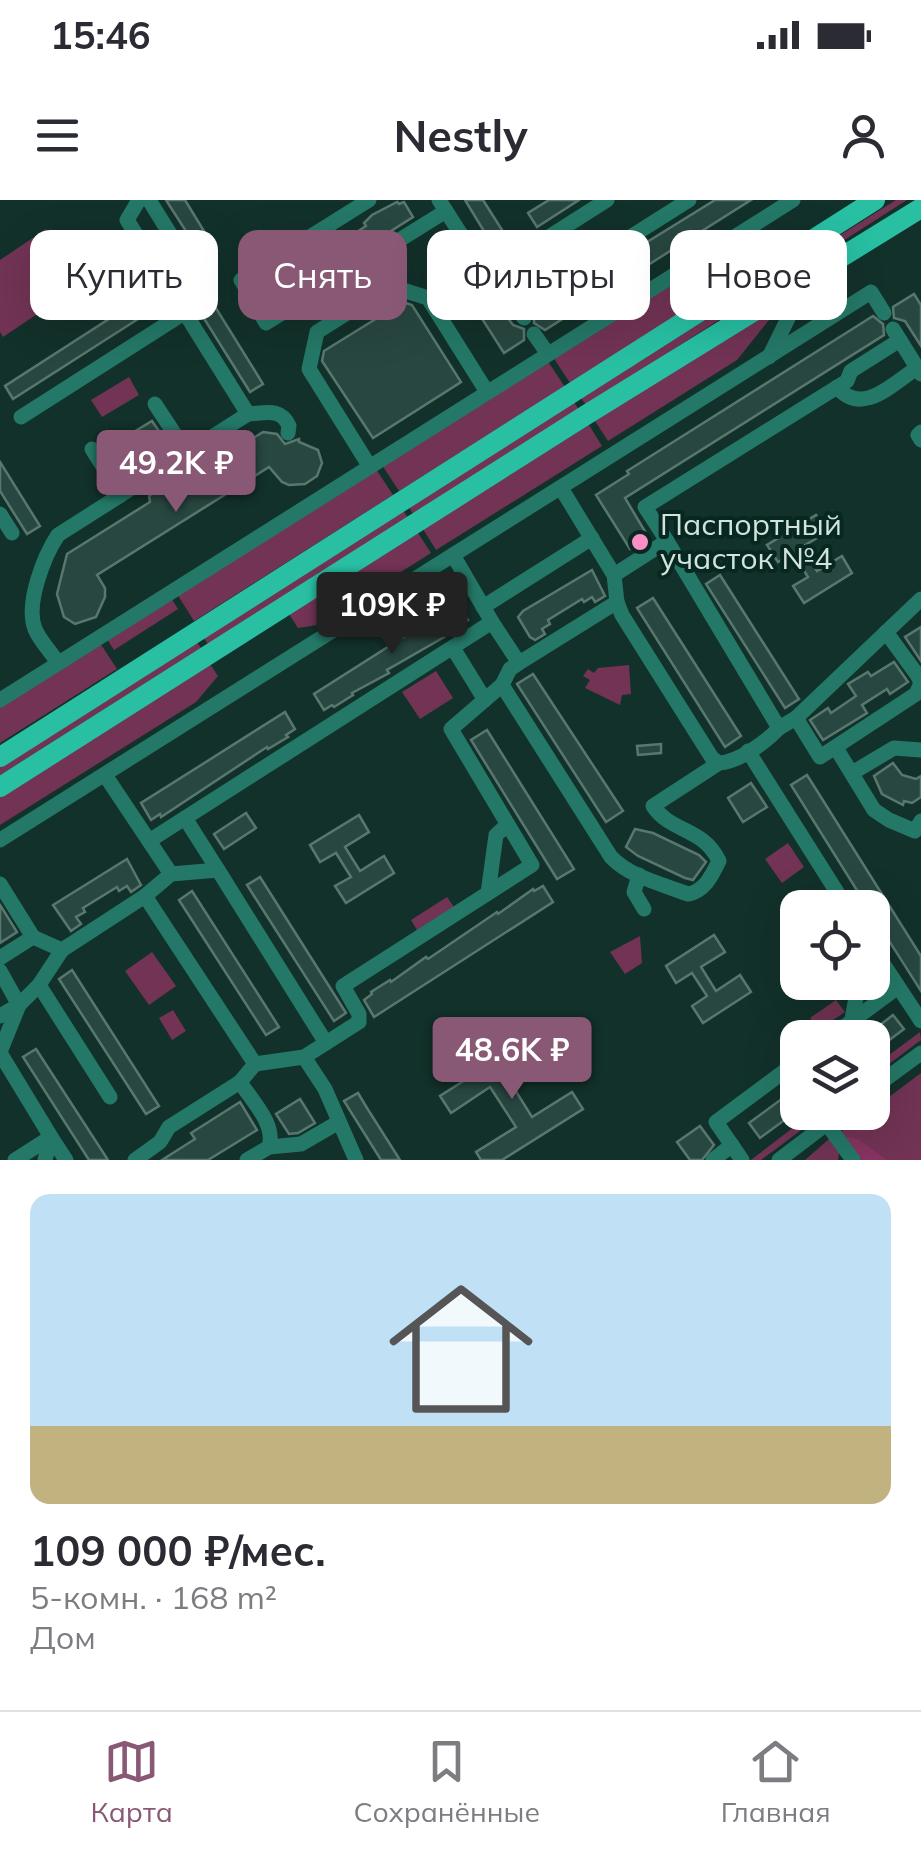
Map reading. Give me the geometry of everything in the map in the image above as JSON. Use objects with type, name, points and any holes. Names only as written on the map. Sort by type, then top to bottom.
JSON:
[{"type":"main road","points":[[827,230],[875,200]]},
{"type":"main road","points":[[847,253],[921,208]]},
{"type":"main road","points":[[0,757],[688,320]]},
{"type":"main road","points":[[0,786],[740,320]]},
{"type":"street","points":[[133,230],[127,220],[139,200]]},
{"type":"street","points":[[149,200],[167,230]]},
{"type":"street","points":[[369,200],[241,280],[266,322],[442,206],[458,230]]},
{"type":"street","points":[[558,230],[607,200]]},
{"type":"street","points":[[644,230],[689,200]]},
{"type":"street","points":[[744,230],[793,200]]},
{"type":"street","points":[[0,700],[670,277]]},
{"type":"street","points":[[370,467],[308,369],[317,332],[390,286],[428,298],[488,392]]},
{"type":"street","points":[[0,840],[871,292],[884,313]]},
{"type":"street","points":[[21,417],[173,320]]},
{"type":"street","points":[[188,320],[248,414]]},
{"type":"street","points":[[769,357],[787,320]]},
{"type":"street","points":[[534,334],[548,354]]},
{"type":"street","points":[[779,728],[645,507],[838,387],[851,370],[897,334],[919,371],[864,401],[850,399],[838,387]]},
{"type":"street","points":[[155,404],[187,453]]},
{"type":"street","points":[[58,664],[33,626],[36,592],[47,551],[58,535],[248,414],[282,414],[288,432]]},
{"type":"street","points":[[921,432],[921,440]]},
{"type":"street","points":[[92,449],[121,495]]},
{"type":"street","points":[[561,488],[614,575],[622,615],[712,758],[719,762],[728,762],[796,718],[921,599]]},
{"type":"street","points":[[0,515],[12,532]]},
{"type":"street","points":[[483,607],[592,538]]},
{"type":"street","points":[[614,575],[667,541]]},
{"type":"street","points":[[453,556],[519,662]]},
{"type":"street","points":[[135,1160],[160,1142],[170,1128],[240,1082],[254,1064],[304,1058],[358,1022],[359,1014],[343,986],[532,865],[451,730],[502,685],[519,662],[618,602]]},
{"type":"street","points":[[149,841],[492,622]]},
{"type":"street","points":[[796,718],[820,757],[916,694],[921,683],[919,675],[886,632]]},
{"type":"street","points":[[453,648],[485,700]]},
{"type":"street","points":[[502,685],[610,857],[621,868],[688,894],[709,881],[719,861],[712,846],[664,820],[652,806],[719,762]]},
{"type":"street","points":[[836,748],[874,810],[919,828]]},
{"type":"street","points":[[852,773],[894,748],[921,750]]},
{"type":"street","points":[[748,750],[837,890]]},
{"type":"street","points":[[105,774],[171,874]]},
{"type":"street","points":[[184,818],[326,1043]]},
{"type":"street","points":[[488,894],[496,835],[507,825]]},
{"type":"street","points":[[0,1016],[19,1005],[39,985],[62,950],[146,896],[171,874],[218,870]]},
{"type":"street","points":[[639,875],[634,892],[644,909]]},
{"type":"street","points":[[0,884],[33,937],[62,950]]},
{"type":"street","points":[[146,896],[254,1064]]},
{"type":"street","points":[[0,958],[33,937]]},
{"type":"street","points":[[0,971],[19,1005]]},
{"type":"street","points":[[890,975],[921,1021]]},
{"type":"street","points":[[39,985],[110,1097]]},
{"type":"street","points":[[852,1019],[898,987]]},
{"type":"street","points":[[852,1019],[856,1000]]},
{"type":"street","points":[[19,1005],[0,1052],[66,1160]]},
{"type":"street","points":[[890,1076],[921,1053]]},
{"type":"street","points":[[304,1058],[325,1089],[356,1160]]},
{"type":"street","points":[[742,1160],[716,1122],[780,1074]]},
{"type":"street","points":[[240,1082],[268,1124],[272,1138],[269,1147]]},
{"type":"street","points":[[247,1160],[269,1147],[302,1144],[338,1122]]},
{"type":"street","points":[[779,1160],[818,1130]]},
{"type":"street","points":[[830,1130],[853,1160]]},
{"type":"street","points":[[14,1160],[51,1137]]},
{"type":"street","points":[[45,1160],[51,1137]]},
{"type":"street","points":[[712,1160],[732,1145]]},
{"type":"shaded area","points":[[896,200],[907,200],[847,238],[847,231]]},
{"type":"shaded area","points":[[30,240],[30,319],[3,337],[0,332],[0,260]]},
{"type":"shaded area","points":[[670,285],[670,320],[570,383],[553,357],[613,320],[650,320],[650,297]]},
{"type":"shaded area","points":[[705,320],[719,320],[586,405],[581,398]]},
{"type":"shaded area","points":[[754,320],[769,320],[737,360],[608,441],[595,421]]},
{"type":"shaded area","points":[[547,360],[565,387],[399,491],[382,465]]},
{"type":"shaded area","points":[[129,377],[139,395],[102,417],[91,400]]},
{"type":"shaded area","points":[[574,402],[579,410],[413,514],[409,507]]},
{"type":"shaded area","points":[[589,425],[602,446],[436,550],[423,529]]},
{"type":"shaded area","points":[[376,469],[393,495],[194,621],[177,594]]},
{"type":"shaded area","points":[[403,510],[408,518],[208,644],[203,637]]},
{"type":"shaded area","points":[[418,533],[431,553],[317,625],[298,628],[289,614]]},
{"type":"shaded area","points":[[171,598],[178,609],[114,650],[107,639]]},
{"type":"shaded area","points":[[196,641],[201,648],[0,775],[0,765]]},
{"type":"shaded area","points":[[100,643],[117,669],[0,743],[0,707]]},
{"type":"shaded area","points":[[210,664],[218,676],[196,702],[0,825],[0,796]]},
{"type":"shaded area","points":[[629,665],[631,694],[622,695],[620,705],[585,688],[590,680],[583,676],[588,669],[594,673],[598,668]]},
{"type":"shaded area","points":[[436,671],[453,698],[420,719],[402,692]]},
{"type":"shaded area","points":[[788,843],[804,867],[782,883],[765,859]]},
{"type":"shaded area","points":[[447,897],[454,907],[417,930],[411,920]]},
{"type":"shaded area","points":[[640,936],[642,963],[625,974],[610,952]]},
{"type":"shaded area","points":[[152,952],[176,986],[149,1005],[125,971]]},
{"type":"shaded area","points":[[836,1000],[845,1012],[833,1020],[810,1018]]},
{"type":"shaded area","points":[[173,1010],[186,1031],[172,1040],[159,1018]]},
{"type":"shaded area","points":[[920,1032],[921,1040],[890,1063],[890,1054]]},
{"type":"shaded area","points":[[921,1073],[921,1160],[857,1160],[838,1134],[844,1130],[890,1130],[890,1096]]},
{"type":"shaded area","points":[[790,1130],[801,1130],[761,1160],[751,1160]]},
{"type":"shaded area","points":[[845,1137],[858,1139],[887,1160],[862,1160]]},
{"type":"shaded area","points":[[829,1139],[839,1153],[838,1160],[805,1160]]},
{"type":"building","points":[[166,200],[185,200],[203,230],[185,230]]},
{"type":"building","points":[[465,200],[483,200],[502,230],[483,230]]},
{"type":"building","points":[[549,200],[579,200],[537,227],[528,213]]},
{"type":"building","points":[[715,200],[751,200],[703,230],[670,230],[670,251],[650,264],[650,240]]},
{"type":"building","points":[[404,202],[413,217],[392,230],[360,230],[372,215]]},
{"type":"building","points":[[914,294],[921,305],[921,346],[905,321],[894,318],[893,307]]},
{"type":"building","points":[[407,303],[412,305],[461,382],[373,438],[322,361],[324,351],[374,320],[407,320]]},
{"type":"building","points":[[218,311],[263,384],[250,392],[205,320],[218,320]]},
{"type":"building","points":[[873,316],[883,324],[884,335],[625,498],[646,533],[646,538],[630,549],[596,495],[629,474],[627,471]]},
{"type":"building","points":[[107,320],[136,320],[13,399],[5,386]]},
{"type":"building","points":[[483,320],[509,320],[524,329],[524,340],[504,353]]},
{"type":"building","points":[[534,320],[561,320],[545,330]]},
{"type":"building","points":[[152,421],[168,444],[120,473],[106,449]]},
{"type":"building","points":[[263,432],[277,434],[285,444],[299,439],[318,450],[322,463],[317,476],[305,484],[289,485],[269,467],[97,575],[105,588],[105,597],[96,617],[75,624],[64,617],[57,594],[67,554],[150,502],[149,496],[173,480],[181,483]]},
{"type":"building","points":[[0,462],[40,526],[27,534],[0,491]]},
{"type":"building","points":[[816,515],[827,532],[802,547],[817,571],[842,556],[852,573],[804,603],[793,586],[808,577],[793,553],[778,562],[767,545]]},
{"type":"building","points":[[592,570],[605,596],[595,602],[592,597],[584,602],[582,599],[548,620],[550,624],[542,629],[545,634],[535,640],[530,637],[518,617],[523,611]]},
{"type":"building","points":[[720,575],[799,699],[785,708],[706,584]]},
{"type":"building","points":[[653,598],[741,736],[725,747],[637,608]]},
{"type":"building","points":[[457,603],[468,620],[460,628],[324,710],[314,694]]},
{"type":"building","points":[[921,627],[921,661],[905,637]]},
{"type":"building","points":[[894,662],[908,682],[890,694],[887,689],[862,705],[867,713],[823,740],[810,720],[828,708],[831,713],[856,696],[848,684]]},
{"type":"building","points":[[533,674],[623,811],[606,822],[517,684]]},
{"type":"building","points":[[285,712],[295,729],[288,737],[151,820],[141,803]]},
{"type":"building","points":[[487,730],[574,869],[557,879],[471,740]]},
{"type":"building","points":[[661,744],[661,753],[638,755],[637,746]]},
{"type":"building","points":[[893,763],[902,775],[916,779],[921,776],[921,797],[912,803],[904,801],[903,805],[882,794],[874,776]]},
{"type":"building","points":[[807,775],[879,890],[857,890],[791,785]]},
{"type":"building","points":[[751,783],[767,807],[743,822],[728,798]]},
{"type":"building","points":[[246,813],[256,828],[224,849],[214,834]]},
{"type":"building","points":[[359,815],[369,832],[345,847],[360,871],[384,856],[394,873],[346,903],[335,886],[351,877],[336,853],[320,862],[310,845]]},
{"type":"building","points":[[635,829],[653,833],[706,862],[693,880],[685,878],[626,847]]},
{"type":"building","points":[[127,859],[141,885],[131,892],[127,886],[119,891],[117,887],[83,908],[85,912],[76,917],[81,924],[71,931],[53,905]]},
{"type":"building","points":[[260,877],[346,1013],[334,1021],[247,885]]},
{"type":"building","points":[[543,886],[553,902],[374,1017],[364,1000],[371,992]]},
{"type":"building","points":[[192,891],[279,1027],[266,1035],[179,900]]},
{"type":"building","points":[[0,905],[17,932],[0,943]]},
{"type":"building","points":[[890,907],[921,956],[921,991],[890,942]]},
{"type":"building","points":[[714,935],[725,952],[701,967],[716,991],[740,975],[751,992],[703,1023],[692,1006],[707,996],[692,973],[676,983],[666,966]]},
{"type":"building","points":[[72,970],[159,1106],[146,1114],[59,979]]},
{"type":"building","points":[[893,1015],[904,1029],[890,1040],[890,1020],[886,1020]]},
{"type":"building","points":[[536,1035],[546,1052],[507,1077],[532,1117],[572,1092],[583,1109],[502,1160],[481,1160],[476,1152],[516,1127],[490,1087],[451,1113],[440,1096]]},
{"type":"building","points":[[36,1049],[108,1160],[89,1160],[23,1057]]},
{"type":"building","points":[[358,1093],[400,1160],[381,1160],[344,1101]]},
{"type":"building","points":[[300,1099],[315,1123],[289,1134],[276,1114]]},
{"type":"building","points":[[780,1100],[780,1123],[760,1138],[749,1123]]},
{"type":"building","points":[[240,1102],[257,1130],[208,1160],[162,1160],[195,1139],[191,1133]]},
{"type":"building","points":[[700,1126],[714,1145],[702,1160],[690,1160],[677,1142]]},
{"type":"place","name":"Паспортный участок №4","points":[[640,542]]}]
